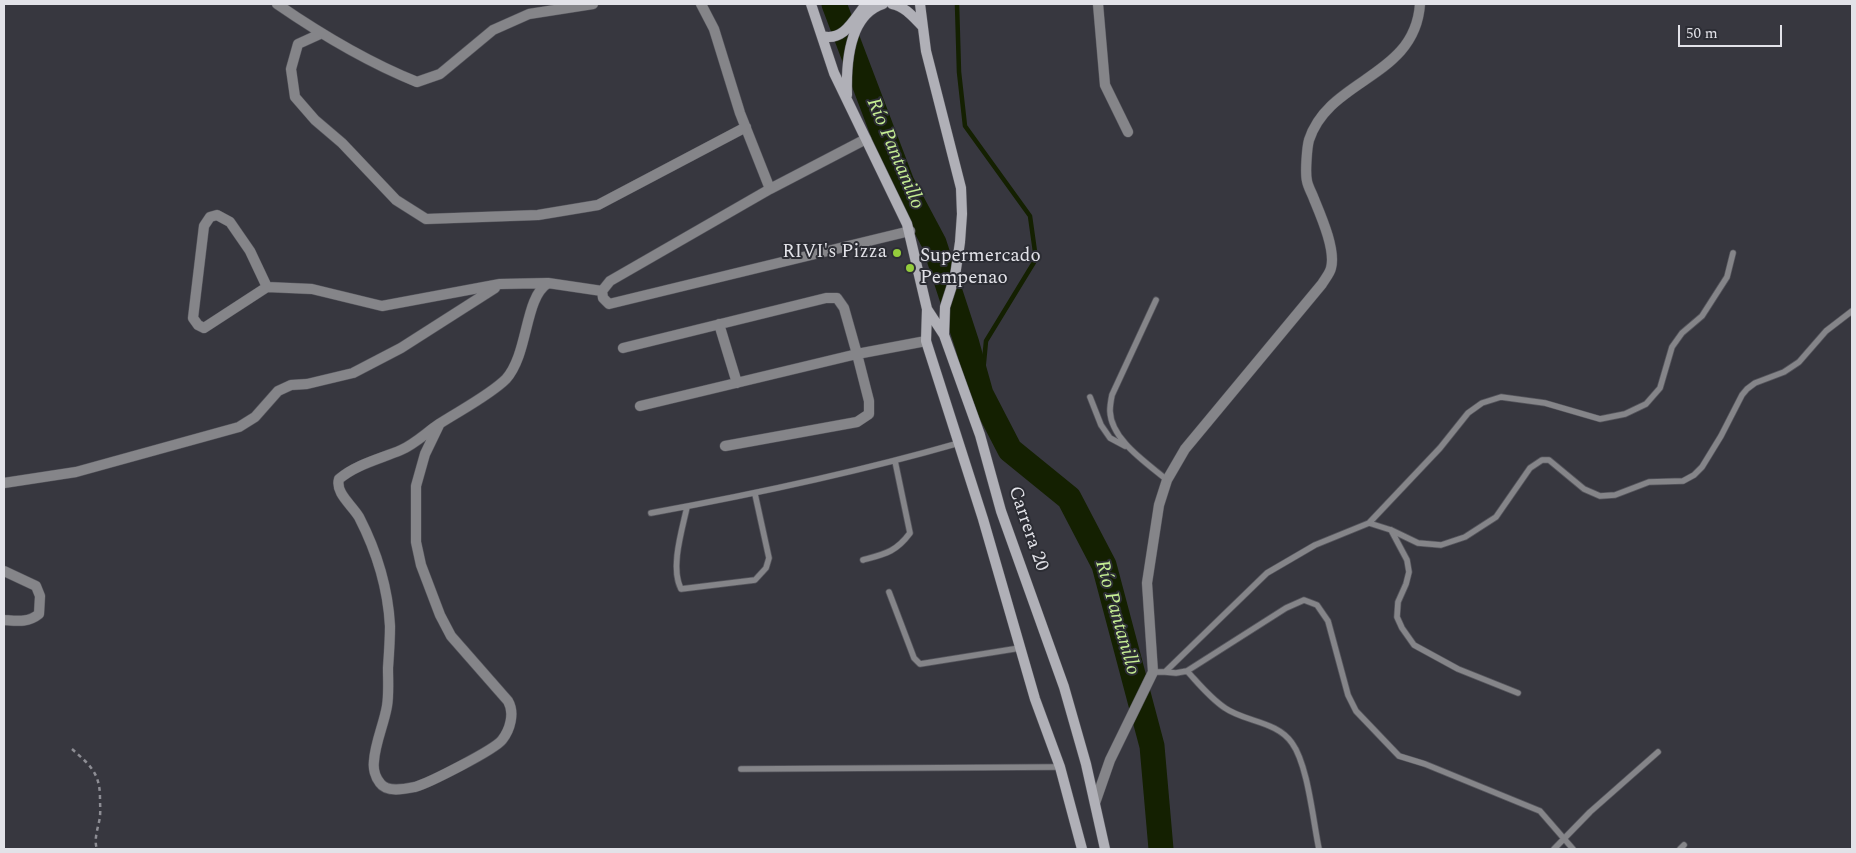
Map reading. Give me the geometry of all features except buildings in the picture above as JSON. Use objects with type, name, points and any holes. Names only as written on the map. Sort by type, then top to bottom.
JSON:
[{"type":"main road","name":"Carrera 20","points":[[811,4],[834,73],[910,231],[927,309],[926,341],[984,519],[1034,699],[1060,767],[1082,849]]},
{"type":"main road","points":[[822,36],[830,39],[838,36],[847,28],[866,4]]},
{"type":"main road","points":[[848,101],[847,72],[854,34],[862,18],[874,7],[883,4]]},
{"type":"main road","points":[[892,4],[897,4],[911,14],[923,28]]},
{"type":"main road","points":[[920,4],[926,52],[961,188],[962,214],[955,276],[945,307],[944,335]]},
{"type":"main road","name":"Carrera 20","points":[[927,309],[944,335],[980,435],[1000,511],[1064,687],[1086,764],[1105,849]]},
{"type":"street","points":[[277,4],[320,34],[387,70],[417,82],[440,74],[493,30],[529,14],[593,4]]},
{"type":"street","points":[[701,4],[714,29],[746,127],[770,189]]},
{"type":"street","points":[[1098,4],[1105,85],[1128,132]]},
{"type":"street","points":[[1095,803],[1110,760],[1151,677],[1147,583],[1159,505],[1167,480],[1185,449],[1322,284],[1331,268],[1331,250],[1321,215],[1307,181],[1308,141],[1322,116],[1342,96],[1395,58],[1412,37],[1419,19],[1420,4]]},
{"type":"street","points":[[320,34],[298,44],[291,69],[295,97],[315,120],[342,143],[396,200],[426,219],[538,215],[598,205],[746,127]]},
{"type":"street","points":[[866,139],[770,189],[610,281],[602,291],[603,298],[609,304],[910,231]]},
{"type":"street","points":[[267,287],[250,251],[230,222],[217,215],[210,217],[204,226],[194,298],[193,318],[198,325],[204,328],[267,287],[312,289],[382,306],[500,284],[548,283],[602,291]]},
{"type":"street","points":[[439,425],[425,454],[416,486],[416,542],[421,565],[440,615],[451,636],[508,701],[512,710],[511,721],[502,741],[485,753],[416,786],[388,789],[380,783],[374,772],[374,761],[387,704],[390,627],[386,594],[371,545],[358,516],[339,489],[339,478],[347,472],[404,449],[505,379],[517,362],[526,337],[532,308],[542,287],[548,283]]},
{"type":"street","points":[[4,483],[76,472],[238,426],[255,417],[278,391],[291,385],[307,384],[353,373],[401,348],[500,284]]},
{"type":"street","points":[[623,348],[826,298],[837,298],[844,308],[857,354],[869,401],[869,414],[857,422],[725,446]]},
{"type":"street","points":[[720,324],[737,383]]},
{"type":"street","points":[[640,406],[857,354],[926,341]]},
{"type":"street","points":[[4,571],[36,586],[40,596],[39,614],[34,619],[25,621],[4,620]]},
{"type":"lane","points":[[1165,672],[1267,573],[1315,545],[1369,523],[1440,448],[1468,413],[1482,403],[1501,397],[1545,403],[1600,420],[1625,414],[1646,404],[1660,388],[1672,347],[1682,333],[1702,316],[1727,277],[1732,253]]},
{"type":"lane","points":[[1127,447],[1114,425],[1110,412],[1112,395],[1156,300]]},
{"type":"lane","points":[[1369,523],[1391,530],[1418,543],[1441,545],[1465,537],[1496,517],[1530,468],[1542,460],[1549,460],[1584,489],[1600,496],[1614,495],[1649,482],[1683,481],[1694,475],[1702,467],[1721,436],[1742,395],[1755,384],[1784,372],[1799,362],[1826,331],[1852,311]]},
{"type":"lane","points":[[1090,397],[1093,410],[1110,438],[1127,447],[1167,480]]},
{"type":"lane","points":[[651,514],[755,494],[895,461],[959,443]]},
{"type":"lane","points":[[863,560],[887,554],[901,545],[910,534],[895,461]]},
{"type":"lane","points":[[686,507],[676,564],[677,581],[681,589],[755,580],[766,568],[768,558],[755,494]]},
{"type":"lane","points":[[1391,530],[1407,560],[1409,572],[1398,602],[1397,617],[1414,646],[1458,668],[1518,693]]},
{"type":"lane","points":[[889,592],[914,658],[920,664],[1020,648]]},
{"type":"lane","points":[[1151,677],[1165,672],[1187,671],[1286,608],[1304,600],[1317,605],[1328,621],[1348,695],[1356,711],[1398,756],[1425,764],[1540,811],[1574,849]]},
{"type":"lane","points":[[1187,671],[1209,695],[1226,709],[1276,728],[1291,741],[1302,760],[1319,849]]},
{"type":"lane","points":[[1554,849],[1590,812],[1658,752]]},
{"type":"lane","points":[[741,769],[1060,767]]},
{"type":"path","points":[[72,749],[89,763],[97,776],[100,788],[100,818],[95,844],[96,849]]},
{"type":"waterway","name":"Río Pantanillo","points":[[834,4],[902,183],[934,243],[981,394],[1010,450],[1069,498],[1104,565],[1152,746],[1161,849]]},
{"type":"waterway","points":[[957,4],[959,72],[965,126],[1030,216],[1036,259],[986,341],[981,394]]},
{"type":"place","name":"RIVI's Pizza","points":[[897,253]]},
{"type":"place","name":"Supermercado Pempenao","points":[[910,268]]}]
